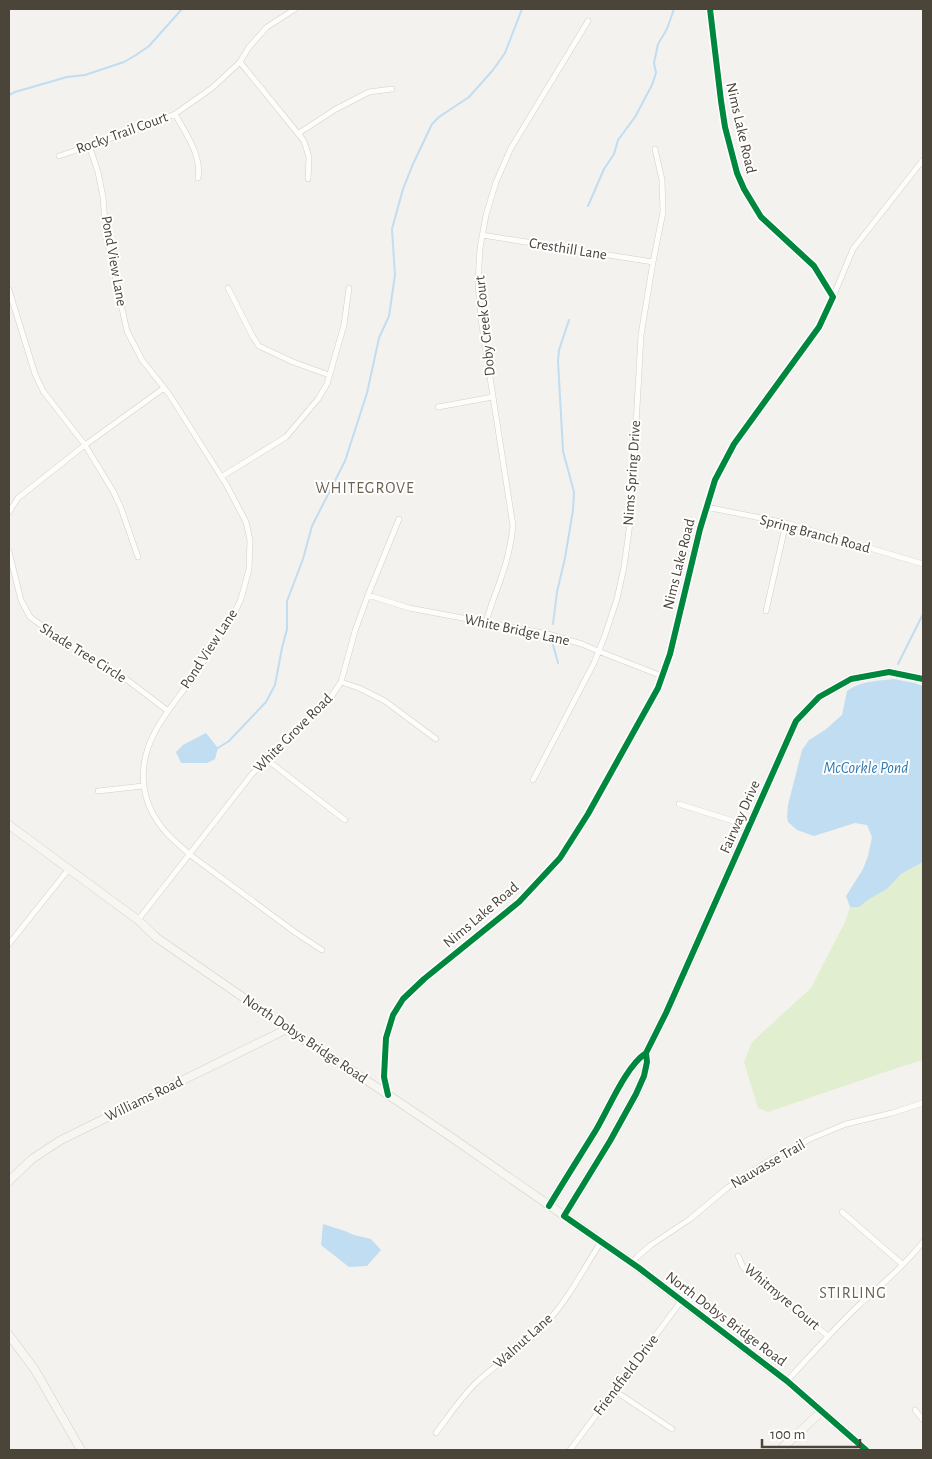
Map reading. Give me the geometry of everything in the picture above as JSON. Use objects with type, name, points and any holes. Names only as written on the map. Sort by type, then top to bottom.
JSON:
[{"type":"street","name":"Rocky Trail Court","points":[[59,156],[133,131],[175,114],[212,88],[240,62],[249,46],[266,27],[295,9]]},
{"type":"street","name":"Nims Lake Road","points":[[388,1095],[384,1077],[386,1038],[393,1015],[403,999],[424,979],[519,902],[560,858],[588,814],[658,688],[676,630],[706,507],[715,480],[734,444],[819,327],[833,297],[814,266],[761,218],[737,173],[725,127],[710,9]]},
{"type":"street","name":"Doby Creek Court","points":[[486,623],[511,545],[513,526],[481,319],[478,283],[482,235],[496,182],[511,148],[588,21]]},
{"type":"street","points":[[240,62],[304,141],[308,157],[308,178]]},
{"type":"street","points":[[299,133],[336,108],[369,92],[392,90]]},
{"type":"street","points":[[175,114],[192,143],[200,169],[198,178]]},
{"type":"street","name":"Pond View Lane","points":[[89,145],[98,172],[103,197],[106,236],[127,332],[142,360],[169,394],[221,477],[246,522],[250,540],[249,569],[241,599],[224,632],[156,730],[144,762],[143,786],[150,810],[158,822],[189,854],[322,950]]},
{"type":"street","name":"Nims Spring Drive","points":[[533,780],[594,663],[617,599],[624,567],[630,516],[641,335],[664,204],[662,180],[655,149]]},
{"type":"street","points":[[833,297],[853,249],[923,160]]},
{"type":"street","name":"Cresthill Lane","points":[[482,235],[653,262]]},
{"type":"street","points":[[228,288],[252,337],[259,346],[293,362],[329,375]]},
{"type":"street","points":[[221,477],[286,437],[318,399],[327,384],[344,325],[349,288]]},
{"type":"street","points":[[9,290],[35,374],[43,391],[85,445],[121,508],[138,557]]},
{"type":"street","points":[[9,512],[18,498],[85,445],[164,388]]},
{"type":"street","points":[[438,407],[493,397]]},
{"type":"street","name":"Spring Branch Road","points":[[706,507],[786,523],[923,564]]},
{"type":"street","name":"White Grove Road","points":[[138,920],[252,774],[329,700],[341,682],[355,631],[399,519]]},
{"type":"street","points":[[766,611],[786,523]]},
{"type":"street","name":"Shade Tree Circle","points":[[9,552],[23,606],[34,622],[126,679],[168,711]]},
{"type":"street","name":"White Bridge Lane","points":[[368,595],[409,608],[548,634],[582,644],[662,676]]},
{"type":"street","name":"Fairway Drive","points":[[549,1206],[638,1058],[646,1053],[666,1013],[796,721],[819,697],[851,679],[889,672],[923,679]]},
{"type":"street","points":[[341,682],[359,688],[385,701],[436,739]]},
{"type":"street","points":[[266,759],[345,820]]},
{"type":"street","points":[[98,791],[143,786]]},
{"type":"street","points":[[679,804],[749,826]]},
{"type":"street","name":"North Dobys Bridge Road","points":[[9,826],[138,920],[158,938],[286,1029],[451,1137],[632,1263],[788,1381],[866,1450]]},
{"type":"street","points":[[9,944],[68,870]]},
{"type":"street","name":"Williams Road","points":[[9,1181],[32,1159],[61,1140],[286,1029]]},
{"type":"street","name":"Fairway Drive","points":[[564,1216],[606,1148],[636,1094],[644,1076],[647,1062],[646,1053]]},
{"type":"street","name":"Nauvasse Trail","points":[[632,1263],[637,1256],[690,1219],[726,1188],[766,1162],[810,1139],[846,1124],[923,1103]]},
{"type":"street","points":[[842,1212],[902,1264]]},
{"type":"street","name":"Walnut Lane","points":[[436,1433],[476,1383],[548,1322],[601,1242]]},
{"type":"street","points":[[788,1381],[828,1336],[890,1278],[923,1242]]},
{"type":"street","name":"Whitmyre Court","points":[[738,1256],[743,1267],[828,1336]]},
{"type":"street","name":"Friendfield Drive","points":[[570,1450],[682,1300]]},
{"type":"street","points":[[9,1335],[35,1370],[81,1450]]},
{"type":"street","points":[[615,1391],[672,1429]]},
{"type":"street","points":[[915,1410],[923,1420]]},
{"type":"street","points":[[780,1450],[821,1412]]},
{"type":"green space","points":[[923,862],[923,1060],[768,1112],[758,1108],[744,1062],[752,1042],[811,988],[845,922],[850,907],[859,907],[887,889],[901,874]]},
{"type":"water","name":"McCorkle Pond","points":[[894,679],[923,686],[923,862],[901,874],[887,889],[859,907],[850,907],[846,896],[863,869],[872,837],[867,825],[855,823],[814,836],[797,830],[788,822],[788,805],[802,750],[809,740],[825,730],[842,715],[847,691],[863,683]]},
{"type":"water","points":[[206,733],[218,748],[215,759],[207,763],[181,763],[176,752],[183,745]]},
{"type":"water","points":[[323,1224],[371,1239],[381,1250],[367,1266],[349,1267],[321,1245]]},
{"type":"waterway","points":[[9,95],[67,77],[85,75],[124,62],[149,46],[182,9]]},
{"type":"waterway","points":[[218,748],[229,741],[266,702],[275,685],[287,629],[287,601],[303,559],[312,526],[345,461],[367,393],[379,338],[389,316],[395,275],[392,229],[403,189],[413,164],[432,124],[439,117],[469,97],[505,53],[522,9]]},
{"type":"waterway","points":[[588,206],[604,169],[614,154],[618,140],[635,117],[652,85],[656,73],[654,63],[658,44],[667,29],[674,9]]},
{"type":"waterway","points":[[553,624],[557,592],[573,510],[574,492],[563,451],[558,361],[559,350],[569,320]]},
{"type":"waterway","points":[[898,664],[923,614]]},
{"type":"waterway","points":[[552,641],[558,663]]},
{"type":"cycle path","points":[[388,1095],[384,1077],[386,1038],[393,1015],[403,999],[424,979],[519,902],[560,858],[588,814],[658,688],[670,654],[700,529],[715,480],[734,444],[819,327],[833,297],[814,266],[761,217],[744,189],[737,173],[725,127],[710,9]]},
{"type":"cycle path","points":[[866,1450],[787,1381],[639,1268],[564,1216],[636,1094],[644,1076],[647,1062],[646,1053],[666,1013],[796,721],[819,697],[851,679],[889,672],[923,679]]},
{"type":"cycle path","points":[[549,1206],[596,1130],[618,1088],[632,1067],[646,1053]]},
{"type":"district","name":"WHITEGROVE","points":[[365,488]]},
{"type":"district","name":"STIRLING","points":[[853,1293]]}]
